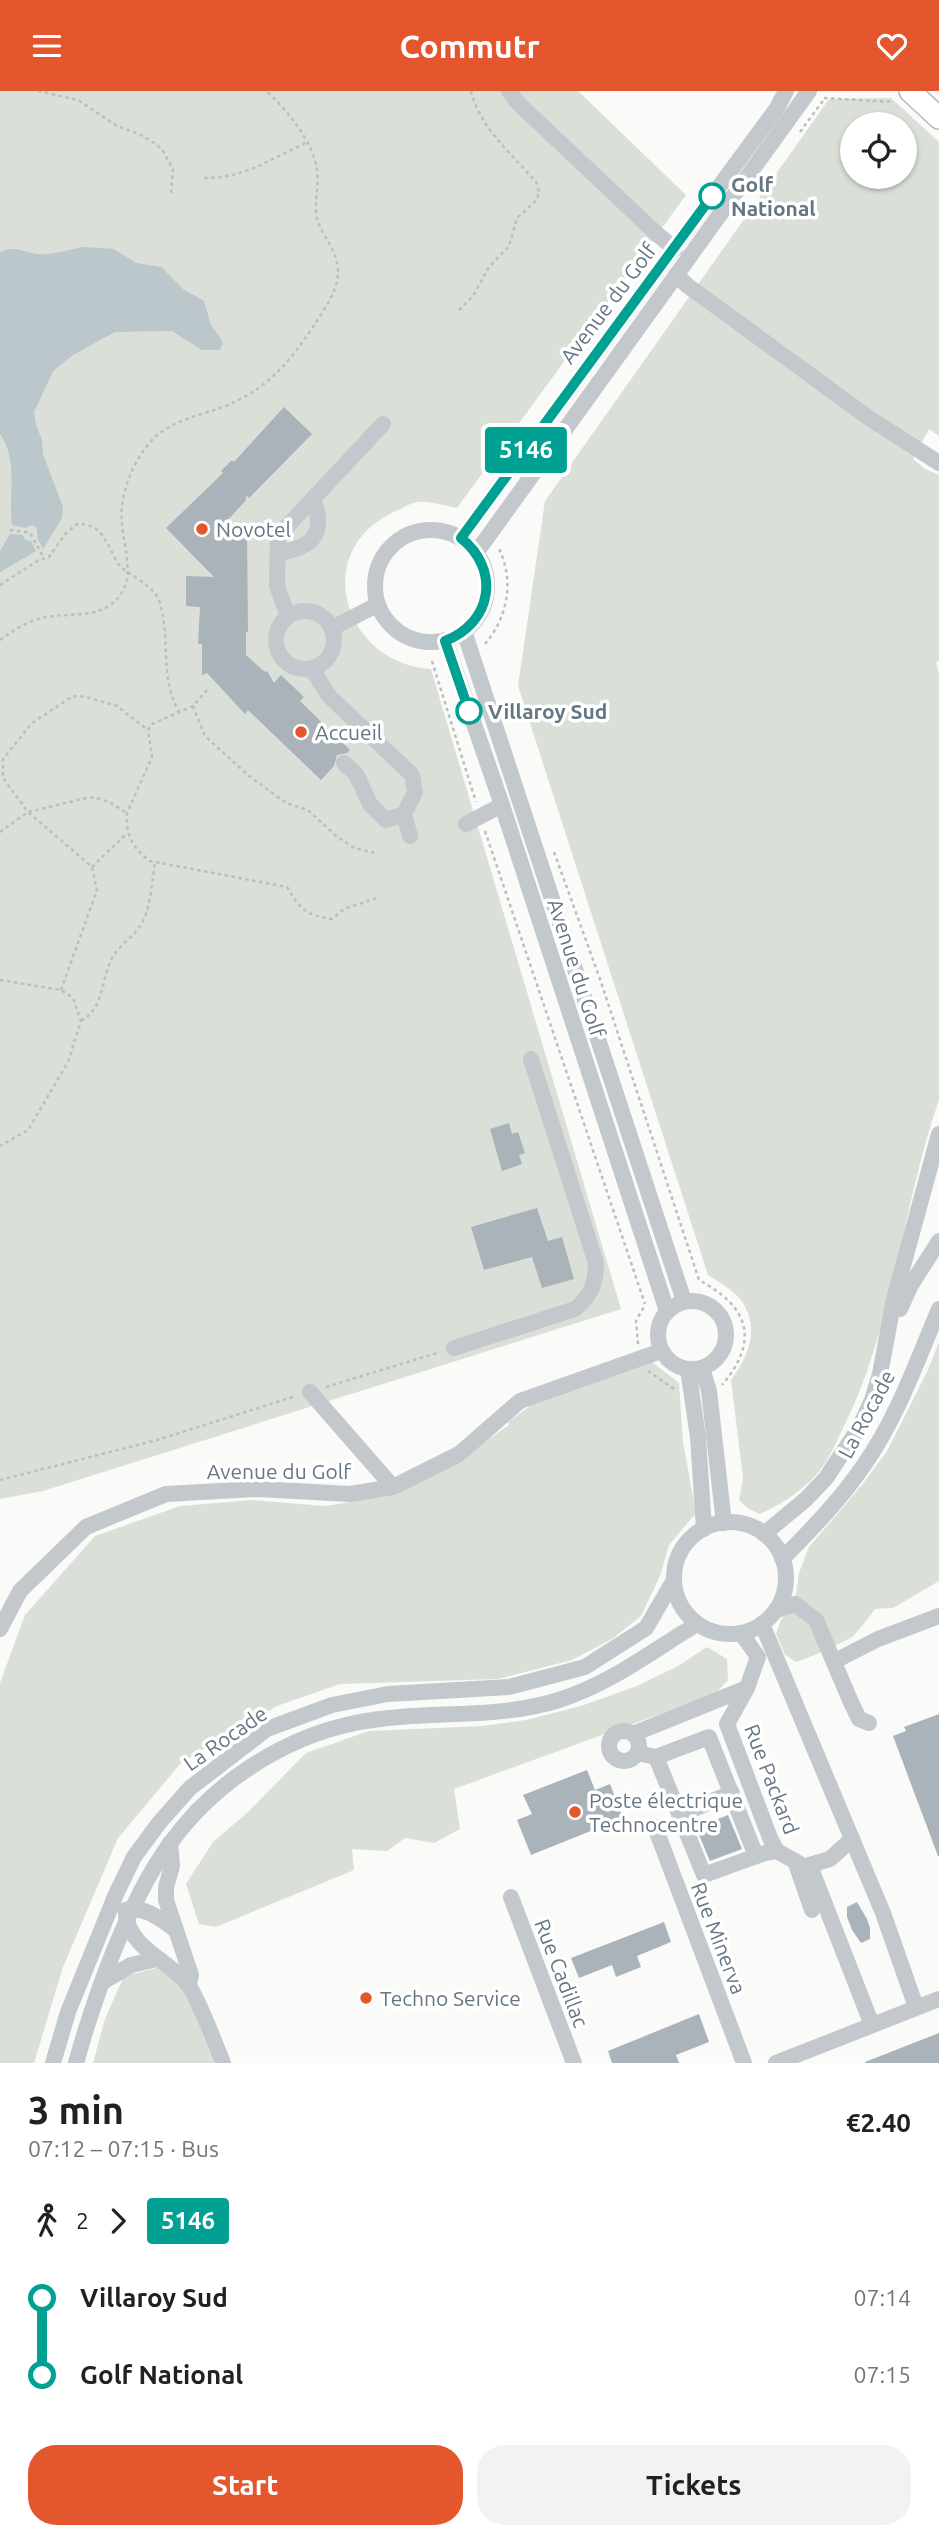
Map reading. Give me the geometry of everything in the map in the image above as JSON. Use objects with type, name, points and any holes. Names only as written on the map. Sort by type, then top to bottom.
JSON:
[{"type":"main road","points":[[904,96],[939,118]]},
{"type":"street","points":[[509,91],[518,103],[675,249]]},
{"type":"street","name":"Avenue du Golf","points":[[461,538],[675,249],[777,108],[786,91]]},
{"type":"street","name":"Avenue du Golf","points":[[476,553],[676,275],[815,94]]},
{"type":"street","points":[[676,275],[869,418],[939,463]]},
{"type":"street","points":[[288,616],[277,586],[278,536],[383,424]]},
{"type":"street","points":[[278,553],[298,550],[312,541],[318,529],[318,512],[313,499]]},
{"type":"street","points":[[424,531],[443,531],[461,538],[476,553],[484,568],[487,586],[484,603],[477,619],[464,631],[445,641],[411,639],[396,630],[377,605],[375,583],[379,564],[390,548],[405,536],[424,531]]},
{"type":"street","points":[[332,628],[377,605]]},
{"type":"street","points":[[304,610],[321,615],[332,628],[334,645],[326,660],[312,669],[296,668],[282,659],[275,644],[278,628],[288,616],[304,610]]},
{"type":"street","name":"Avenue du Golf","points":[[464,631],[684,1301]]},
{"type":"street","name":"Avenue du Golf","points":[[445,641],[502,804],[667,1311]]},
{"type":"street","points":[[312,669],[330,696],[412,775],[415,792],[404,814],[410,836]]},
{"type":"street","points":[[344,763],[356,774],[370,804],[386,820],[404,814]]},
{"type":"street","points":[[473,820],[502,804]]},
{"type":"street","points":[[454,1348],[575,1309],[585,1301],[596,1277],[596,1262],[531,1059]]},
{"type":"street","name":"La Rocade","points":[[880,1374],[894,1299],[939,1134]]},
{"type":"street","name":"La Rocade","points":[[764,1534],[805,1500],[844,1454],[859,1428],[880,1374],[903,1301],[939,1241]]},
{"type":"street","points":[[696,1300],[708,1304],[722,1318],[726,1329],[726,1341],[721,1352],[713,1361],[695,1369],[668,1361],[657,1340],[659,1323],[667,1311],[684,1301],[696,1300]]},
{"type":"street","name":"La Rocade","points":[[782,1559],[864,1465],[876,1446],[911,1375],[939,1308]]},
{"type":"street","name":"Avenue du Golf","points":[[0,1629],[20,1591],[86,1527],[166,1494],[258,1489],[350,1494],[393,1487],[459,1454],[520,1401],[661,1351]]},
{"type":"street","points":[[695,1369],[709,1391],[723,1523]]},
{"type":"street","points":[[695,1369],[704,1529]]},
{"type":"street","points":[[310,1392],[393,1487]]},
{"type":"street","points":[[776,1611],[785,1590],[786,1575],[775,1545],[764,1534],[738,1523],[723,1523],[704,1529],[685,1545],[679,1555],[674,1580],[677,1597],[685,1612],[711,1631],[741,1633],[762,1624],[776,1611],[794,1604],[816,1620],[859,1719],[869,1723]]},
{"type":"street","name":"La Rocade","points":[[76,2063],[124,1911],[134,1857],[169,1810],[190,1788],[267,1730],[332,1705],[388,1694],[509,1687],[585,1667],[646,1628],[674,1580]]},
{"type":"street","points":[[835,1661],[878,1639],[939,1616]]},
{"type":"street","name":"La Rocade","points":[[53,2063],[68,2012],[124,1911],[170,1843],[221,1789],[244,1771],[298,1741],[353,1723],[413,1715],[499,1713],[559,1700],[614,1677],[698,1624]]},
{"type":"street","points":[[762,1624],[883,1913],[916,2007]]},
{"type":"street","points":[[741,1633],[776,1684]]},
{"type":"street","name":"Rue Packard","points":[[758,1657],[747,1688],[727,1724],[769,1838],[777,1851],[801,1863]]},
{"type":"street","points":[[634,1734],[638,1741],[637,1753],[632,1759],[622,1761],[615,1758],[609,1749],[611,1739],[619,1732],[634,1734],[747,1688]]},
{"type":"street","points":[[637,1753],[656,1758],[709,1737],[756,1856]]},
{"type":"street","points":[[656,1758],[704,1875],[777,1851]]},
{"type":"street","points":[[679,1815],[732,1793]]},
{"type":"street","name":"Rue Minerva","points":[[655,1827],[744,2063]]},
{"type":"street","points":[[801,1863],[831,1859],[852,1839]]},
{"type":"street","points":[[170,1843],[172,1865],[166,1900],[191,1975],[189,1985]]},
{"type":"street","points":[[801,1863],[812,1910]]},
{"type":"street","points":[[801,1863],[812,1871],[872,2025]]},
{"type":"street","name":"Rue Cadillac","points":[[511,1897],[574,2063]]},
{"type":"street","points":[[124,1911],[152,1914],[173,1927]]},
{"type":"street","points":[[124,1911],[141,1944],[189,1985],[223,2063]]},
{"type":"street","points":[[104,1981],[131,1965],[157,1959]]},
{"type":"street","points":[[776,2063],[939,1999]]},
{"type":"path","points":[[38,91],[78,100],[117,126],[156,144],[173,169],[171,194]]},
{"type":"path","points":[[0,640],[21,625],[42,618],[94,613],[114,603],[126,585],[128,571],[121,509],[132,466],[162,431],[225,406],[268,382],[293,358],[333,293],[338,269],[330,245],[318,223],[317,169],[306,143],[284,108],[266,91]]},
{"type":"path","points":[[459,310],[473,296],[489,267],[509,246],[517,218],[537,200],[539,191],[536,182],[483,123],[471,91]]},
{"type":"path","points":[[815,94],[904,96]]},
{"type":"path","points":[[204,178],[245,173],[306,143]]},
{"type":"path","points":[[0,585],[48,559],[77,524],[87,524],[99,531],[119,565],[145,582],[161,604],[169,695],[179,712]]},
{"type":"path","points":[[9,530],[30,533],[48,559]]},
{"type":"path","points":[[483,646],[504,612],[509,582],[503,556],[497,545]]},
{"type":"path","points":[[432,661],[473,820],[646,1303],[636,1321],[638,1345]]},
{"type":"path","points":[[207,690],[193,706],[152,724],[148,730],[152,757],[127,813],[130,840],[142,855],[150,862],[287,887],[301,909],[314,916],[332,919],[344,909],[377,898]]},
{"type":"path","points":[[61,990],[97,891],[92,867],[28,812],[3,778],[2,759],[32,723],[73,696],[117,706],[148,730]]},
{"type":"path","points":[[193,706],[205,736],[249,776],[286,803],[308,810],[354,848],[375,853]]},
{"type":"path","points":[[0,832],[28,812],[93,797],[108,801],[127,813]]},
{"type":"path","points":[[92,867],[128,832]]},
{"type":"path","points":[[554,852],[600,979],[699,1280],[729,1299],[742,1315],[746,1332],[740,1361],[718,1390]]},
{"type":"path","points":[[80,1021],[91,1016],[99,1001],[106,972],[114,954],[142,923],[155,862]]},
{"type":"path","points":[[0,980],[61,990],[73,998],[80,1021],[68,1062],[28,1130],[0,1146]]},
{"type":"path","points":[[0,1480],[157,1440],[454,1348]]},
{"type":"path","points":[[645,1368],[671,1388],[684,1393]]},
{"type":"shaded area","name":"Golf National","points":[[0,91],[578,91],[686,195],[457,508],[419,502],[394,512],[368,530],[352,552],[345,577],[348,603],[359,627],[377,648],[401,662],[431,669],[621,1309],[43,1491],[0,1499]]},
{"type":"shaded area","points":[[891,98],[906,112],[840,112],[840,189],[917,189],[917,122],[939,142],[939,436],[929,429],[913,459],[925,469],[939,475],[939,661],[936,662],[939,674],[939,1100],[926,1140],[886,1308],[860,1390],[835,1446],[817,1474],[790,1497],[760,1514],[739,1500],[743,1478],[731,1380],[747,1351],[750,1320],[737,1295],[708,1275],[518,686],[545,501],[829,99]]},
{"type":"shaded area","points":[[83,247],[114,249],[136,263],[161,267],[183,289],[204,301],[211,325],[223,342],[220,350],[202,350],[172,331],[115,332],[73,355],[53,371],[34,412],[43,454],[63,507],[62,518],[43,549],[37,538],[37,528],[32,525],[25,528],[12,525],[11,467],[6,444],[0,434],[0,252],[14,249],[44,254]]},
{"type":"shaded area","points":[[10,534],[22,535],[31,541],[36,551],[0,572],[0,551]]},
{"type":"shaded area","points":[[939,1342],[939,1581],[893,1608],[875,1609],[853,1636],[796,1662],[785,1655],[776,1634],[796,1594],[799,1573],[809,1547],[887,1451],[928,1370]]},
{"type":"shaded area","points":[[651,1361],[679,1383],[683,1442],[696,1513],[669,1545],[660,1576],[641,1616],[612,1639],[572,1660],[498,1679],[340,1684],[277,1706],[181,1763],[118,1838],[63,1967],[34,2063],[0,2063],[0,1683],[25,1615],[95,1536],[180,1506],[252,1500],[325,1506],[388,1496],[446,1468],[509,1425],[508,1422],[541,1398]]},
{"type":"shaded area","points":[[707,1647],[727,1659],[728,1680],[715,1694],[454,1789],[460,1829],[434,1843],[405,1838],[387,1851],[352,1849],[354,1870],[216,1927],[199,1924],[186,1884],[213,1842],[248,1812],[306,1753],[369,1731],[482,1726],[526,1720],[581,1706],[637,1686],[678,1666]]},
{"type":"shaded area","points":[[161,1967],[184,1987],[214,2063],[93,2063],[105,2019],[124,1976]]},
{"type":"building","name":"Novotel","points":[[284,407],[312,434],[249,498],[246,495],[246,500],[218,531],[247,530],[246,655],[267,671],[274,683],[281,675],[304,697],[300,701],[350,750],[337,755],[334,766],[321,780],[248,710],[245,714],[207,673],[202,675],[202,644],[198,644],[200,607],[186,606],[186,576],[214,577],[166,528],[223,473],[221,471],[232,460],[234,462]]},
{"type":"building","points":[[509,1123],[512,1134],[518,1132],[525,1153],[519,1155],[522,1164],[502,1171],[490,1129]]},
{"type":"building","points":[[537,1208],[548,1241],[562,1237],[574,1279],[542,1288],[532,1257],[484,1270],[471,1227]]},
{"type":"building","points":[[939,1714],[938,1856],[893,1736],[906,1731],[904,1727]]},
{"type":"building","name":"Poste électrique Technocentre","points":[[587,1770],[595,1790],[610,1784],[623,1818],[531,1855],[517,1820],[532,1814],[523,1795]]},
{"type":"building","points":[[728,1815],[742,1849],[710,1861],[696,1828]]},
{"type":"building","points":[[857,1902],[870,1928],[870,1939],[861,1943],[847,1917],[847,1907]]},
{"type":"building","points":[[664,1922],[671,1942],[637,1956],[641,1967],[616,1977],[612,1965],[579,1978],[571,1958]]},
{"type":"building","points":[[699,2014],[709,2042],[676,2055],[679,2063],[612,2063],[608,2051]]},
{"type":"building","points":[[939,2033],[939,2063],[865,2063],[865,2062]]},
{"type":"bus line","name":"5146","points":[[469,711],[445,641],[464,631],[477,619],[487,586],[484,568],[476,553],[461,538],[712,196]]},
{"type":"place","name":"Golf National","points":[[712,196]]},
{"type":"place","name":"Novotel","points":[[202,529]]},
{"type":"place","name":"Villaroy Sud","points":[[469,711]]},
{"type":"place","name":"Accueil","points":[[301,732]]},
{"type":"place","name":"Poste électrique Technocentre","points":[[575,1812]]},
{"type":"place","name":"Techno Service","points":[[366,1998]]}]
